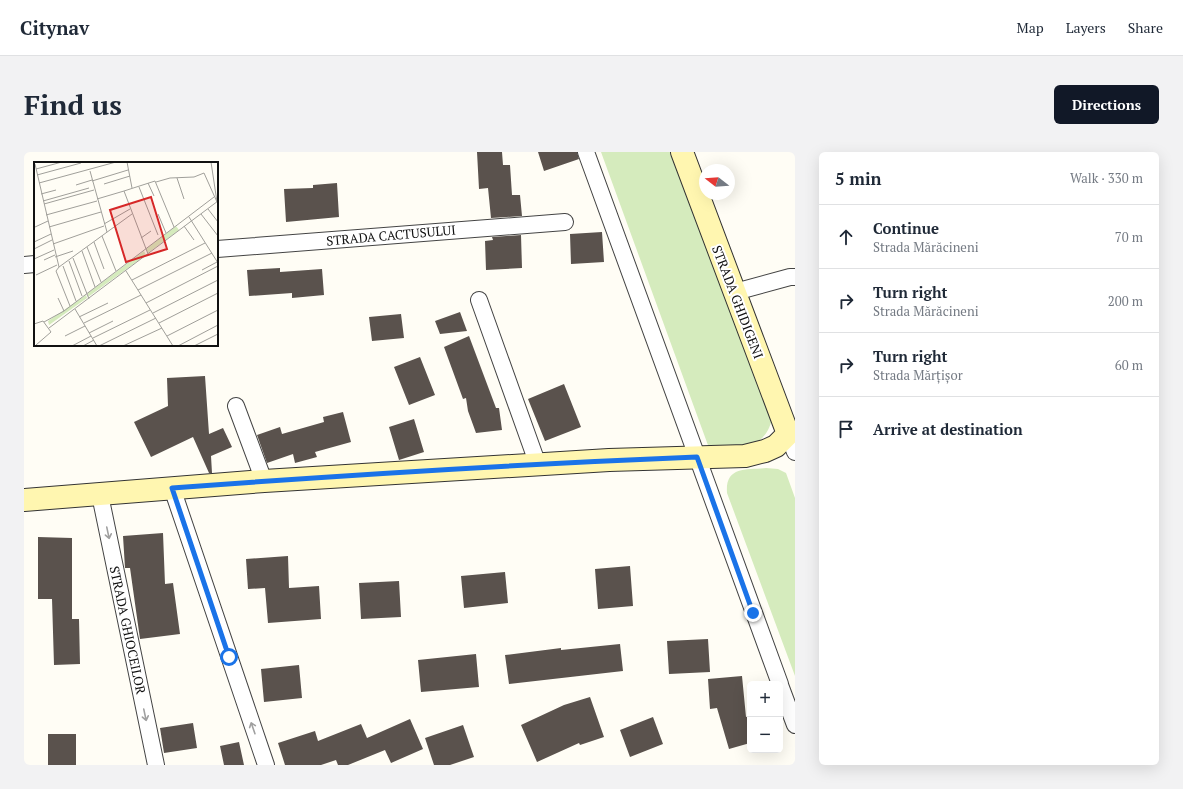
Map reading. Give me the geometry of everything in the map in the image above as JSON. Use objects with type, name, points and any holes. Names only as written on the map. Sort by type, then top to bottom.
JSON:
[{"type":"street","points":[[586,152],[779,681]]},
{"type":"street","name":"STRADA GHIDIGENI","points":[[682,152],[792,443]]},
{"type":"street","name":"STRADA CACTUSULUI","points":[[218,249],[565,222]]},
{"type":"street","points":[[735,292],[795,276]]},
{"type":"street","points":[[479,300],[538,465]]},
{"type":"street","points":[[236,406],[264,482]]},
{"type":"street","points":[[24,500],[172,488],[609,460],[745,456],[765,451],[776,446],[792,443]]},
{"type":"street","points":[[172,488],[266,765]]},
{"type":"street","name":"STRADA GHIOCEILOR","points":[[100,495],[156,765]]},
{"type":"street","points":[[783,693],[795,725]]},
{"type":"green space","points":[[601,152],[672,152],[772,419],[768,430],[763,437],[756,442],[748,446],[709,448]]},
{"type":"green space","points":[[766,468],[778,469],[786,473],[795,498],[795,676],[727,493],[727,484],[729,478],[733,474],[738,471]]},
{"type":"building","points":[[477,152],[502,152],[503,165],[510,165],[512,195],[520,195],[522,216],[491,218],[488,188],[479,189]]},
{"type":"building","points":[[538,152],[577,152],[579,159],[544,171]]},
{"type":"building","points":[[337,183],[339,217],[286,222],[284,189],[313,188],[313,185]]},
{"type":"building","points":[[602,232],[604,262],[571,264],[570,234]]},
{"type":"building","points":[[521,235],[522,268],[486,270],[485,241],[493,240],[492,237]]},
{"type":"building","points":[[280,268],[280,272],[322,269],[324,295],[292,298],[292,293],[249,296],[247,270]]},
{"type":"building","points":[[460,312],[467,331],[440,334],[435,321]]},
{"type":"building","points":[[401,314],[404,338],[372,341],[369,317]]},
{"type":"building","points":[[469,336],[496,408],[499,408],[502,430],[476,433],[468,411],[466,398],[463,399],[444,347]]},
{"type":"building","points":[[420,357],[435,395],[409,405],[394,367]]},
{"type":"building","points":[[205,376],[209,434],[223,428],[232,447],[211,456],[212,473],[209,473],[193,437],[151,457],[134,422],[168,406],[167,378]]},
{"type":"building","points":[[564,384],[581,427],[545,441],[528,399]]},
{"type":"building","points":[[343,412],[351,442],[315,452],[317,457],[295,463],[293,454],[267,463],[257,435],[280,427],[282,434],[324,422],[323,417]]},
{"type":"building","points":[[414,419],[424,452],[399,460],[389,427]]},
{"type":"building","points":[[163,533],[165,584],[173,583],[180,634],[140,639],[130,568],[125,568],[123,536]]},
{"type":"building","points":[[38,537],[72,538],[72,619],[79,619],[80,664],[54,665],[52,599],[38,599]]},
{"type":"building","points":[[288,556],[289,588],[319,586],[321,619],[268,623],[265,588],[248,589],[246,559]]},
{"type":"building","points":[[630,566],[633,606],[598,609],[595,569]]},
{"type":"building","points":[[505,572],[508,603],[464,608],[461,576]]},
{"type":"building","points":[[399,581],[401,617],[361,619],[359,583]]},
{"type":"building","points":[[708,639],[710,672],[669,674],[667,641]]},
{"type":"building","points":[[620,644],[623,671],[509,684],[505,655],[561,648],[561,650]]},
{"type":"building","points":[[476,654],[479,687],[421,692],[418,660]]},
{"type":"building","points":[[299,665],[302,698],[264,702],[261,669]]},
{"type":"building","points":[[742,676],[747,717],[747,744],[729,749],[717,708],[710,709],[708,679]]},
{"type":"building","points":[[590,697],[604,737],[580,745],[579,743],[537,762],[521,725],[564,705]]},
{"type":"building","points":[[653,717],[663,744],[630,757],[620,730]]},
{"type":"building","points":[[410,719],[423,749],[391,763],[385,750],[348,765],[338,765],[336,760],[321,765],[285,765],[278,743],[315,731],[318,741],[361,724],[367,738]]},
{"type":"building","points":[[193,723],[197,748],[164,753],[160,728]]},
{"type":"building","points":[[463,725],[474,757],[450,765],[434,765],[425,738]]},
{"type":"building","points":[[48,734],[76,734],[76,765],[48,765]]},
{"type":"building","points":[[239,742],[244,765],[224,765],[220,746]]},
{"type":"route","points":[[229,657],[172,488],[609,460],[697,457],[753,613]]}]
